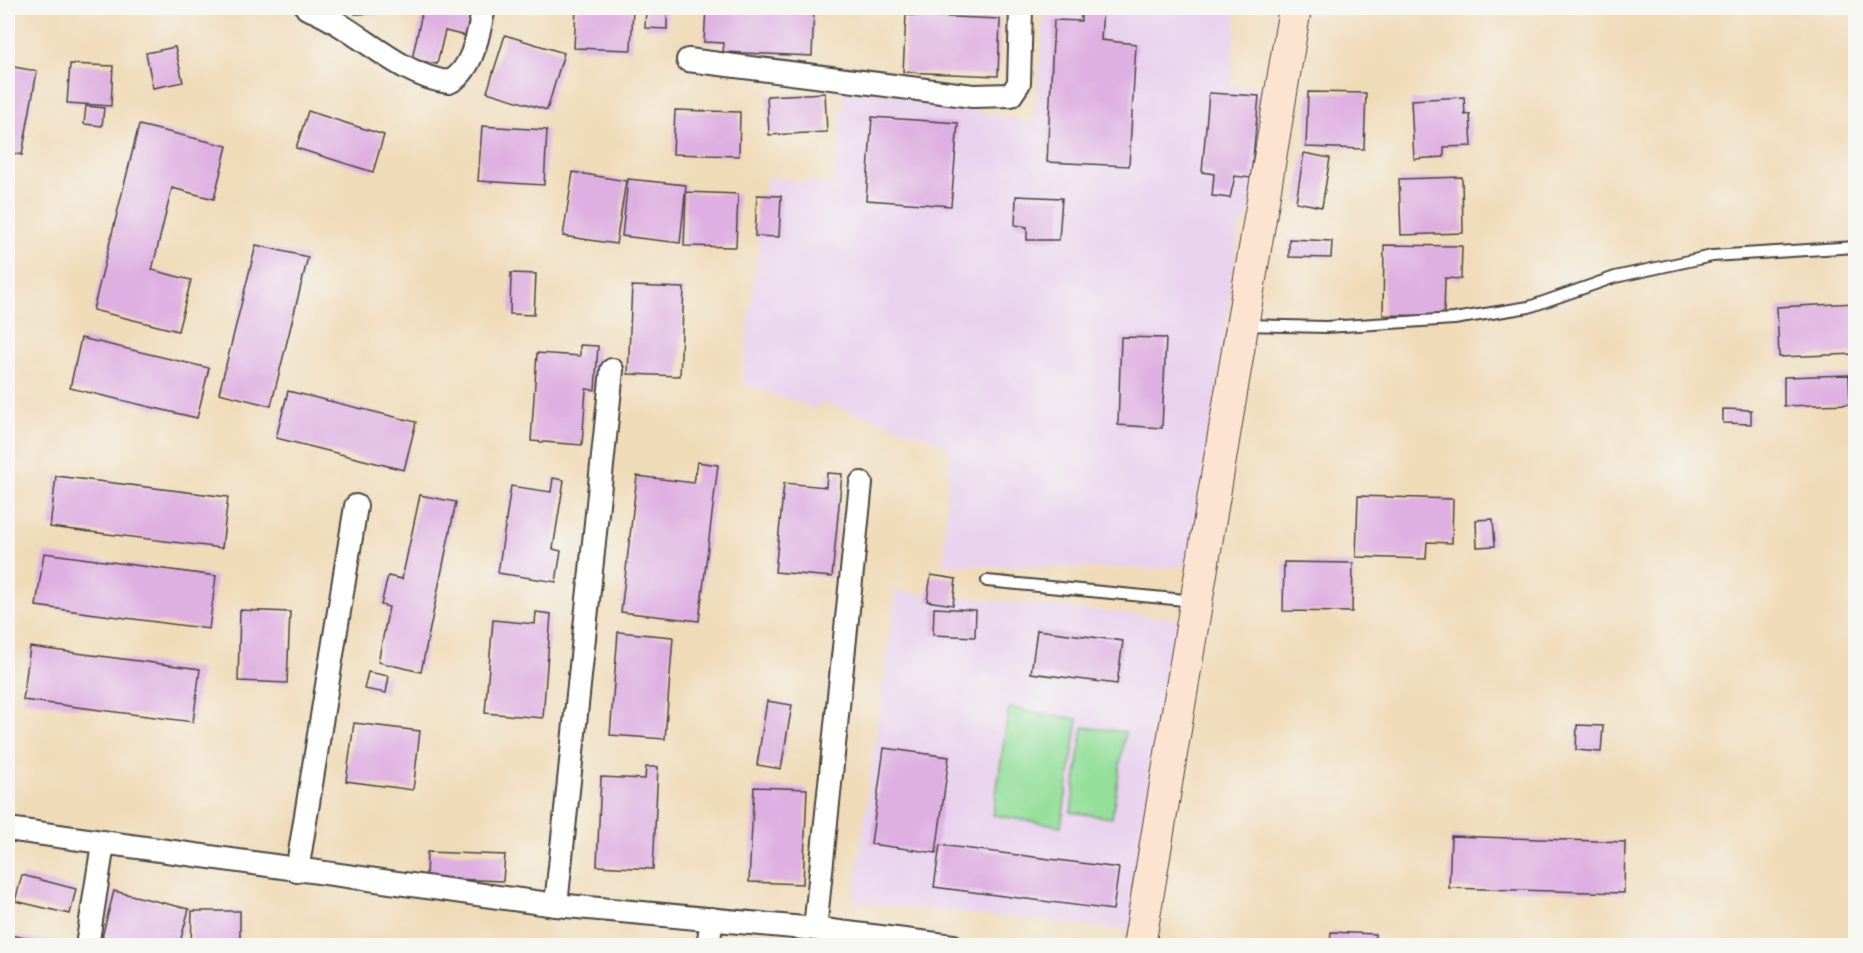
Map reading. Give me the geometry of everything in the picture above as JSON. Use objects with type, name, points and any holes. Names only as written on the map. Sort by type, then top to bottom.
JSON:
[{"type":"main road","points":[[1139,945],[1295,8]]},
{"type":"street","points":[[307,8],[338,22],[412,69],[438,81],[449,82],[459,75],[468,60],[484,8]]},
{"type":"street","points":[[688,60],[973,96],[1003,97],[1011,95],[1018,84],[1021,8]]},
{"type":"street","points":[[556,905],[612,370]]},
{"type":"street","points":[[815,929],[861,483]]},
{"type":"street","points":[[297,871],[356,506]]},
{"type":"street","points":[[8,829],[297,871],[556,905],[815,929],[953,945]]},
{"type":"street","points":[[87,945],[103,844]]},
{"type":"street","points":[[708,945],[712,919]]},
{"type":"lane","points":[[1241,325],[1326,327],[1454,319],[1529,307],[1615,277],[1712,256],[1856,247]]},
{"type":"lane","points":[[987,581],[1195,601]]},
{"type":"shaded area","points":[[1045,8],[1236,8],[1231,86],[1263,87],[1269,93],[1254,211],[1240,225],[1192,564],[1152,569],[943,565],[950,450],[933,439],[821,402],[816,409],[741,383],[767,177],[834,185],[845,84],[1034,123]]},
{"type":"shaded area","points":[[1236,8],[1282,8],[1275,10]]},
{"type":"shaded area","points":[[896,591],[1178,619],[1133,931],[853,902]]},
{"type":"green space","points":[[1009,708],[1078,719],[1061,826],[993,815]]},
{"type":"green space","points":[[1083,727],[1125,732],[1112,818],[1071,812]]},
{"type":"building","points":[[355,8],[415,8],[415,12],[355,14]]},
{"type":"building","points":[[423,8],[477,8],[470,37],[445,31],[437,64],[412,59]]},
{"type":"building","points":[[576,8],[633,8],[631,50],[574,48]]},
{"type":"building","points":[[646,8],[667,8],[667,29],[645,28]]},
{"type":"building","points":[[706,8],[814,8],[812,56],[723,52],[724,43],[704,42]]},
{"type":"building","points":[[1081,8],[1089,8],[1089,14],[1090,8],[1103,8],[1101,40],[1136,44],[1129,166],[1047,162],[1054,20],[1081,21]]},
{"type":"building","points":[[906,15],[1000,19],[998,76],[903,72]]},
{"type":"building","points":[[505,35],[564,53],[547,110],[487,92]]},
{"type":"building","points":[[175,47],[183,82],[153,88],[146,53]]},
{"type":"building","points":[[70,64],[113,66],[111,106],[67,103]]},
{"type":"building","points":[[8,66],[37,71],[22,155],[8,152]]},
{"type":"building","points":[[1308,92],[1366,93],[1364,149],[1306,147]]},
{"type":"building","points":[[825,93],[827,132],[769,135],[767,96]]},
{"type":"building","points":[[1209,93],[1259,96],[1251,178],[1235,176],[1230,198],[1212,196],[1214,174],[1202,172]]},
{"type":"building","points":[[1464,97],[1465,115],[1470,114],[1472,146],[1444,147],[1444,157],[1414,159],[1411,100]]},
{"type":"building","points":[[86,106],[104,108],[102,126],[84,124]]},
{"type":"building","points":[[675,110],[740,112],[739,156],[673,154]]},
{"type":"building","points":[[308,111],[384,135],[373,172],[296,148]]},
{"type":"building","points":[[872,117],[958,123],[951,206],[866,200]]},
{"type":"building","points":[[139,125],[227,146],[214,199],[172,188],[152,270],[191,280],[178,331],[93,310]]},
{"type":"building","points":[[482,126],[547,130],[544,185],[478,181]]},
{"type":"building","points":[[1304,153],[1330,158],[1322,207],[1296,202]]},
{"type":"building","points":[[573,172],[626,181],[616,244],[563,236]]},
{"type":"building","points":[[1462,177],[1463,233],[1401,235],[1399,179]]},
{"type":"building","points":[[628,179],[686,185],[680,243],[622,236]]},
{"type":"building","points":[[686,192],[738,194],[736,247],[684,246]]},
{"type":"building","points":[[757,195],[781,196],[779,237],[755,236]]},
{"type":"building","points":[[1016,196],[1062,198],[1059,240],[1027,240],[1027,227],[1015,225]]},
{"type":"building","points":[[1289,239],[1332,241],[1331,258],[1289,257]]},
{"type":"building","points":[[256,245],[308,257],[271,406],[219,393]]},
{"type":"building","points":[[1384,245],[1462,246],[1461,279],[1445,278],[1444,316],[1383,315]]},
{"type":"building","points":[[511,273],[536,274],[534,315],[510,314]]},
{"type":"building","points":[[632,286],[684,288],[680,376],[628,374]]},
{"type":"building","points":[[1856,303],[1856,354],[1779,357],[1777,307]]},
{"type":"building","points":[[1121,337],[1166,338],[1162,428],[1118,425]]},
{"type":"building","points":[[81,338],[209,368],[197,418],[70,388]]},
{"type":"building","points":[[580,345],[598,346],[595,390],[586,389],[582,445],[531,441],[537,353],[580,356]]},
{"type":"building","points":[[1849,375],[1850,404],[1784,406],[1784,377]]},
{"type":"building","points":[[288,391],[416,422],[404,470],[276,438]]},
{"type":"building","points":[[1723,409],[1751,410],[1751,424],[1723,423]]},
{"type":"building","points":[[697,462],[718,465],[699,621],[621,612],[637,476],[694,483]]},
{"type":"building","points":[[827,473],[842,474],[832,577],[775,572],[784,483],[826,487]]},
{"type":"building","points":[[56,476],[228,497],[222,548],[50,527]]},
{"type":"building","points":[[553,478],[564,480],[553,549],[561,551],[556,582],[498,573],[511,486],[551,492]]},
{"type":"building","points":[[420,495],[456,502],[421,672],[378,662],[389,607],[381,605],[388,576],[402,579]]},
{"type":"building","points":[[1358,496],[1453,499],[1452,543],[1427,542],[1426,559],[1356,557]]},
{"type":"building","points":[[1493,519],[1495,546],[1477,547],[1476,520]]},
{"type":"building","points":[[44,553],[216,576],[209,629],[36,606]]},
{"type":"building","points":[[1284,562],[1353,563],[1352,612],[1283,611]]},
{"type":"building","points":[[931,575],[956,579],[953,605],[927,601]]},
{"type":"building","points":[[934,608],[976,610],[975,637],[933,635]]},
{"type":"building","points":[[240,610],[290,612],[287,683],[238,681]]},
{"type":"building","points":[[536,612],[551,614],[543,718],[485,713],[493,620],[535,624]]},
{"type":"building","points":[[1037,630],[1123,641],[1117,684],[1031,673]]},
{"type":"building","points":[[618,632],[673,637],[665,739],[610,735]]},
{"type":"building","points":[[30,647],[200,669],[193,722],[23,700]]},
{"type":"building","points":[[368,672],[389,676],[386,693],[364,689]]},
{"type":"building","points":[[767,701],[792,705],[781,769],[757,765]]},
{"type":"building","points":[[354,723],[420,731],[413,790],[346,781]]},
{"type":"building","points":[[1577,725],[1603,726],[1601,752],[1576,750]]},
{"type":"building","points":[[884,748],[949,757],[936,853],[871,844]]},
{"type":"building","points":[[646,767],[658,767],[653,869],[597,866],[601,777],[645,779]]},
{"type":"building","points":[[754,787],[807,789],[803,884],[749,882]]},
{"type":"building","points":[[1451,836],[1625,842],[1624,893],[1449,888]]},
{"type":"building","points":[[940,845],[1119,868],[1113,910],[934,887]]},
{"type":"building","points":[[427,852],[505,855],[503,881],[426,878]]},
{"type":"building","points":[[22,875],[76,889],[70,914],[15,901]]},
{"type":"building","points":[[114,891],[189,909],[179,946],[138,946],[102,937]]},
{"type":"building","points":[[192,911],[240,911],[240,946],[191,946]]},
{"type":"building","points":[[1331,932],[1375,934],[1375,946],[1330,946]]},
{"type":"building","points":[[8,935],[66,944],[65,946],[8,946]]}]
